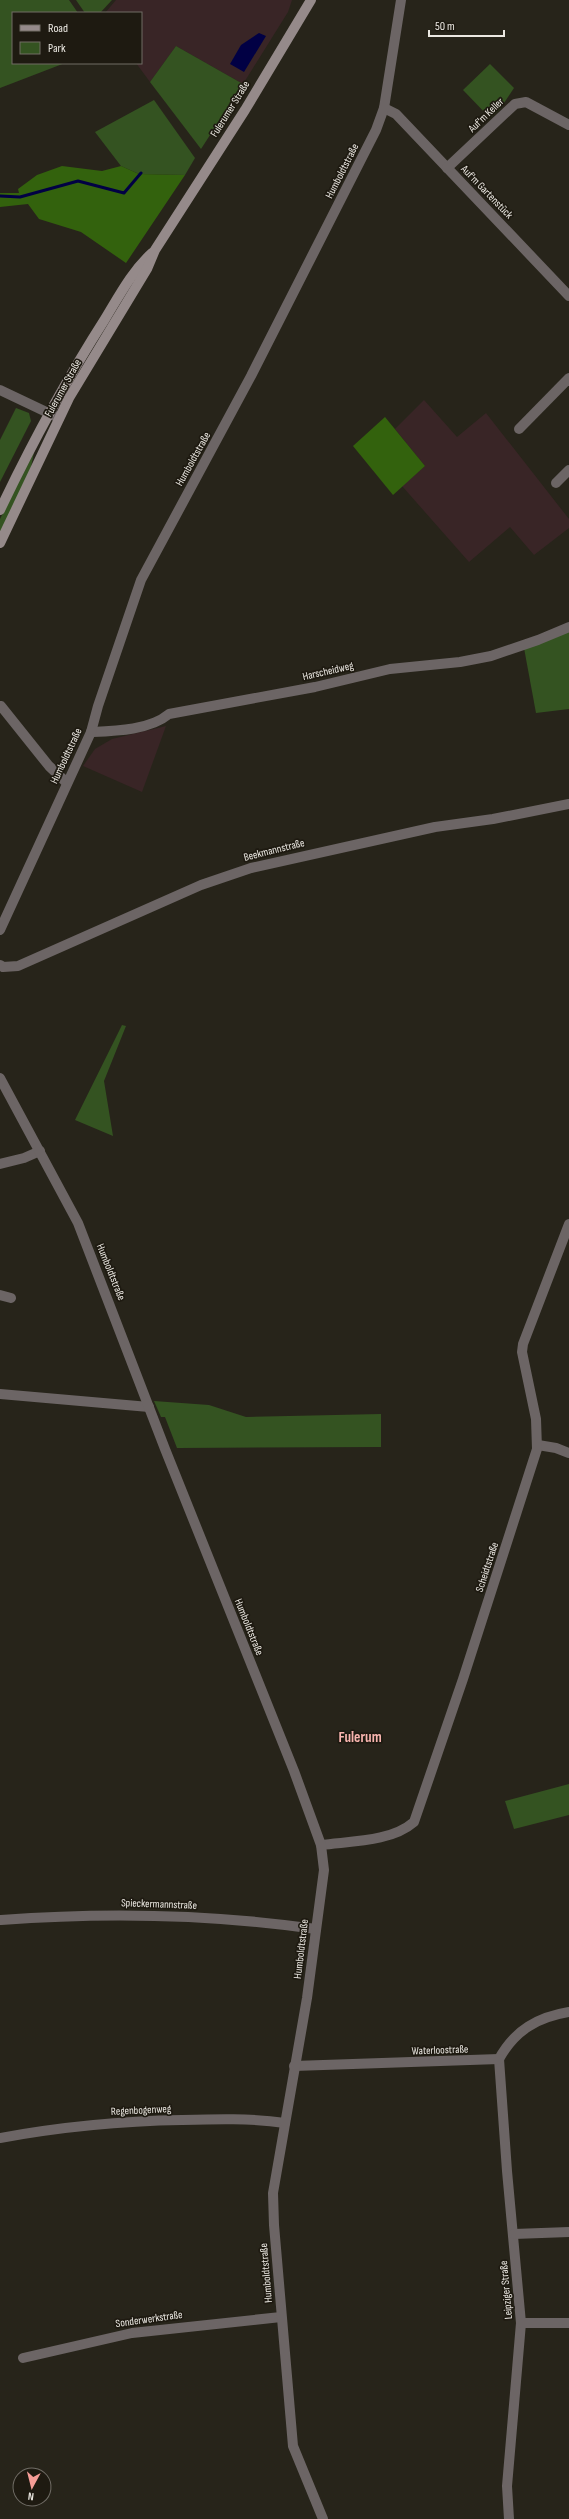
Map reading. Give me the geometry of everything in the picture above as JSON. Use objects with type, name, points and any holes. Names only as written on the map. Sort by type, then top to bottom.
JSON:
[{"type":"main road","name":"Fulerumer Straße","points":[[0,543],[59,418],[147,269],[155,250],[245,110],[311,0]]},
{"type":"main road","name":"Fulerumer Straße","points":[[0,510],[50,413],[85,350],[140,264],[155,250]]},
{"type":"street","name":"Humboldtstraße","points":[[0,930],[91,732],[98,706],[140,580],[252,376],[376,130],[384,108],[402,0]]},
{"type":"street","name":"Auf'm Keller","points":[[447,168],[515,104],[520,102],[526,102],[569,125]]},
{"type":"street","name":"Auf'm Gartenstück","points":[[384,108],[396,114],[569,296]]},
{"type":"street","points":[[519,429],[569,378]]},
{"type":"street","points":[[0,390],[59,418]]},
{"type":"street","points":[[556,483],[569,470]]},
{"type":"street","name":"Harscheidweg","points":[[91,732],[115,731],[130,728],[161,720],[169,714],[315,687],[390,669],[460,662],[491,656],[538,640],[569,627]]},
{"type":"street","points":[[1,706],[49,766],[67,782]]},
{"type":"street","name":"Beekmannstraße","points":[[0,965],[3,967],[18,966],[201,885],[251,868],[435,827],[493,819],[569,804]]},
{"type":"street","name":"Humboldtstraße","points":[[0,1078],[78,1222],[149,1407],[294,1770],[321,1845],[324,1870],[316,1929],[273,2193],[281,2317],[293,2446],[323,2519]]},
{"type":"street","points":[[0,1164],[24,1158],[40,1151]]},
{"type":"street","name":"Scheidtstraße","points":[[321,1845],[389,1835],[405,1830],[414,1822],[463,1679],[538,1445],[536,1419],[522,1352],[523,1344],[569,1224]]},
{"type":"street","points":[[0,1295],[11,1298]]},
{"type":"street","points":[[0,1394],[149,1407]]},
{"type":"street","points":[[538,1445],[569,1452]]},
{"type":"street","name":"Spieckermannstraße","points":[[1,1920],[70,1915],[149,1914],[252,1921],[316,1929]]},
{"type":"street","points":[[499,2059],[509,2044],[537,2020],[569,2012]]},
{"type":"street","name":"Waterloostraße","points":[[294,2066],[499,2059]]},
{"type":"street","name":"Leipziger Straße","points":[[499,2059],[521,2323],[507,2486],[509,2519]]},
{"type":"street","name":"Regenbogenweg","points":[[0,2138],[70,2127],[132,2121],[241,2119],[285,2123]]},
{"type":"street","points":[[514,2234],[569,2232]]},
{"type":"street","name":"Sonderwerkstraße","points":[[23,2358],[132,2333],[281,2317]]},
{"type":"street","points":[[521,2323],[569,2323]]},
{"type":"shaded area","points":[[116,0],[292,0],[288,12],[243,84],[176,46],[150,82],[137,64],[142,64],[142,12],[106,12]]},
{"type":"shaded area","points":[[259,33],[266,36],[244,72],[230,64],[241,45]]},
{"type":"shaded area","points":[[424,400],[457,437],[486,413],[569,519],[569,528],[534,555],[510,527],[469,562],[402,486],[425,466],[395,429]]},
{"type":"shaded area","points":[[166,726],[142,792],[83,766],[95,749],[112,739]]},
{"type":"green space","points":[[0,0],[69,0],[77,12],[12,12],[12,64],[62,64],[0,88]]},
{"type":"green space","points":[[76,0],[112,0],[101,12],[84,12]]},
{"type":"green space","points":[[176,46],[243,84],[201,149],[150,82]]},
{"type":"green space","points":[[490,64],[514,88],[500,109],[490,118],[463,90]]},
{"type":"green space","points":[[154,100],[195,158],[185,175],[139,174],[121,166],[95,132]]},
{"type":"green space","points":[[62,166],[102,171],[121,166],[139,174],[185,175],[126,263],[81,232],[39,219],[28,204],[0,207],[0,193],[19,193],[18,189],[37,175]]},
{"type":"green space","points":[[16,408],[29,413],[31,421],[0,482],[0,440]]},
{"type":"green space","points":[[385,417],[425,466],[393,495],[353,446]]},
{"type":"green space","points":[[34,452],[31,467],[0,534],[0,519]]},
{"type":"green space","points":[[569,630],[569,709],[536,713],[524,648]]},
{"type":"green space","points":[[122,1025],[126,1026],[104,1081],[113,1136],[75,1120]]},
{"type":"green space","points":[[154,1401],[209,1405],[246,1417],[381,1414],[381,1447],[177,1448],[165,1417],[161,1417]]},
{"type":"green space","points":[[569,1784],[569,1815],[514,1829],[505,1801]]},
{"type":"waterway","points":[[0,196],[20,197],[78,181],[124,193],[141,173]]},
{"type":"district","name":"Fulerum","points":[[360,1737]]}]
